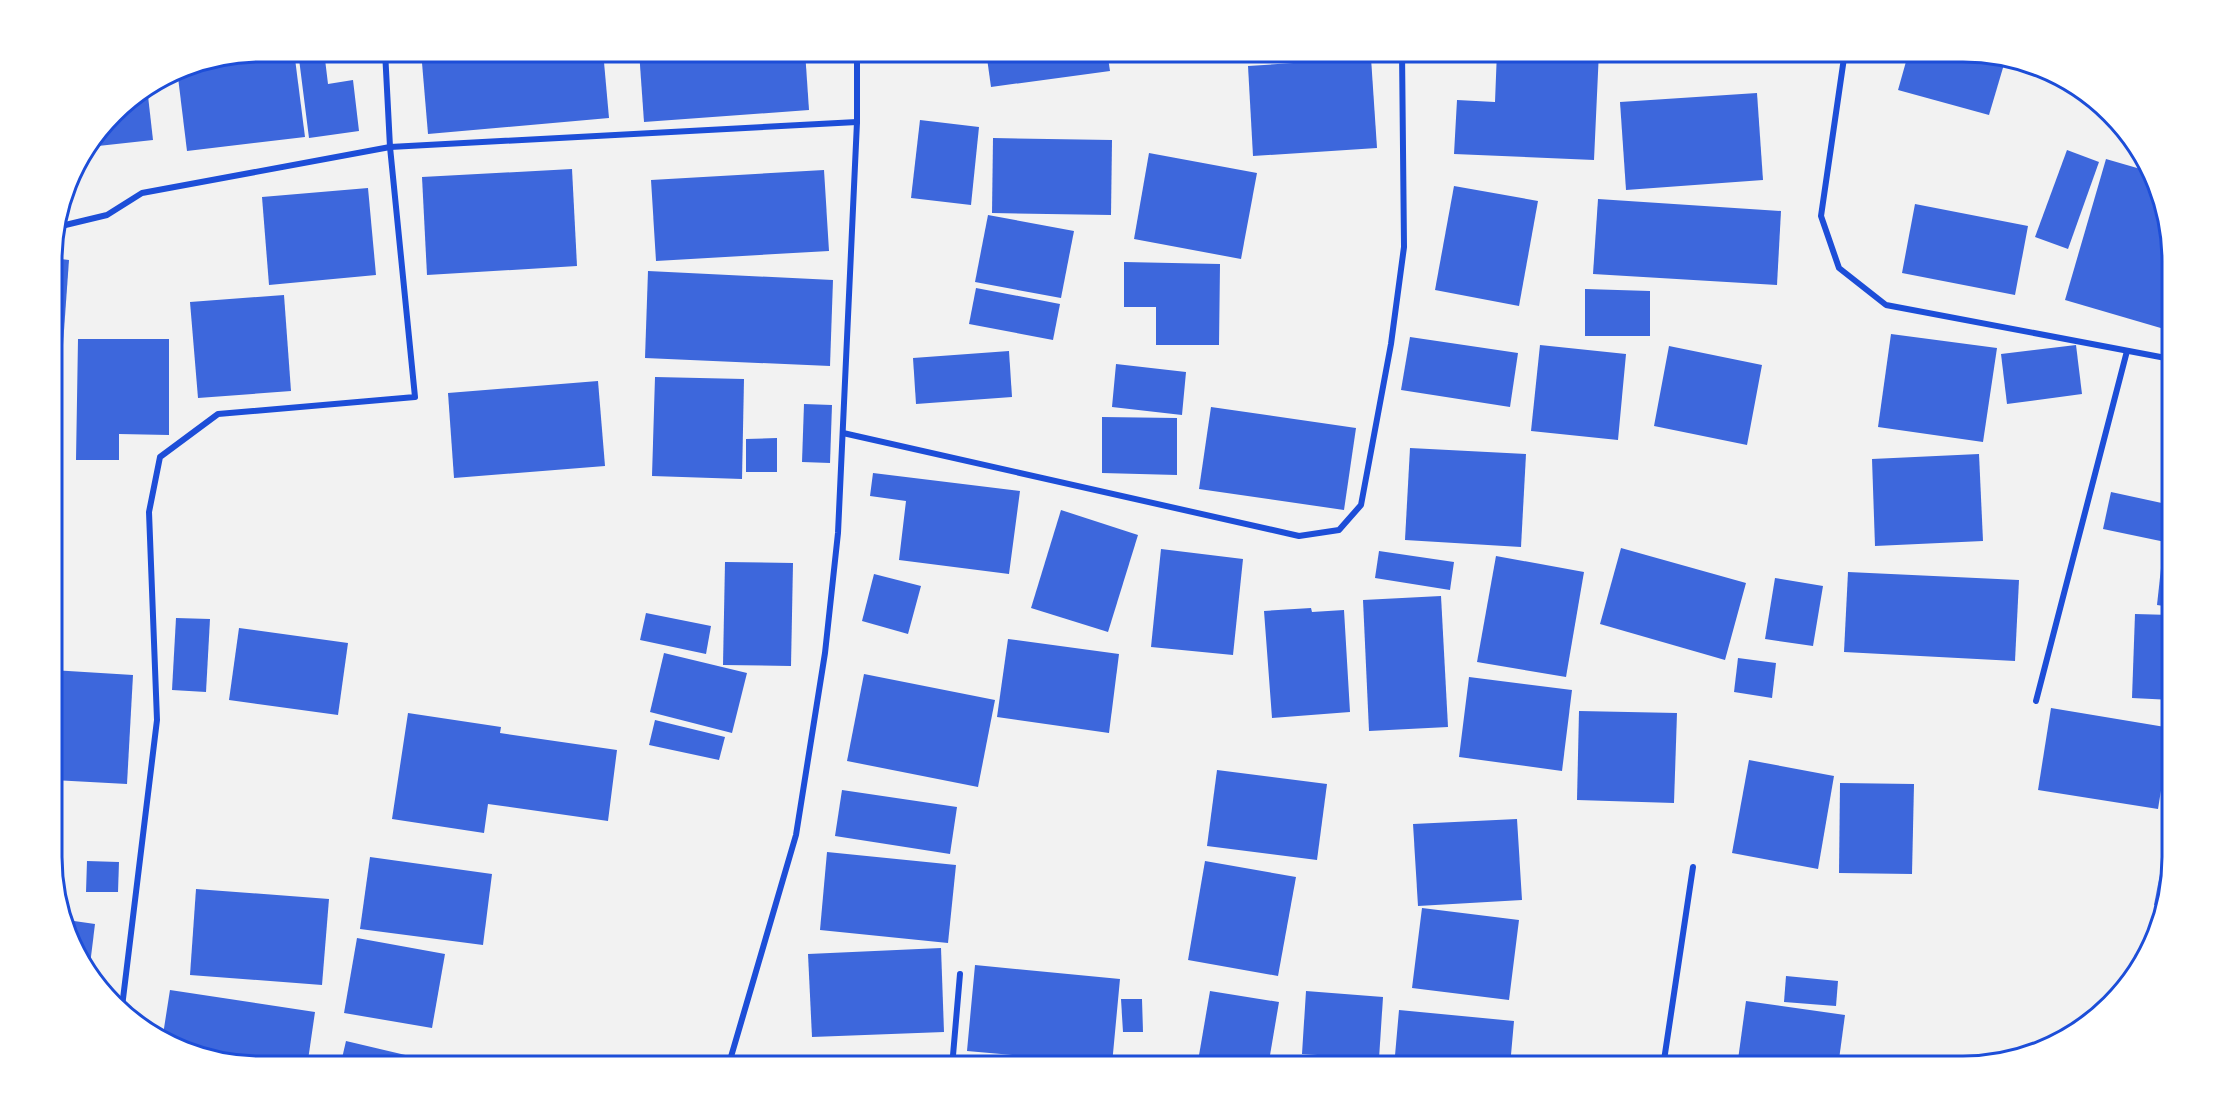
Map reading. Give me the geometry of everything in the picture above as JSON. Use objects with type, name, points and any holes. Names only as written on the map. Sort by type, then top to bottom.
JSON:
[{"type":"street","points":[[123,1001],[157,720],[149,512],[160,457],[218,414],[415,397],[390,147],[386,62]]},
{"type":"street","points":[[731,1057],[796,835],[825,653],[838,533],[857,122],[857,62]]},
{"type":"street","points":[[843,433],[1299,536],[1339,530],[1361,505],[1391,344],[1404,247],[1402,62]]},
{"type":"street","points":[[1843,62],[1821,216],[1839,268],[1886,306],[2162,357]]},
{"type":"street","points":[[65,225],[107,215],[142,193],[390,147],[857,122]]},
{"type":"street","points":[[2036,701],[2127,351]]},
{"type":"street","points":[[1665,1056],[1694,867]]},
{"type":"street","points":[[953,1057],[960,974]]},
{"type":"building","points":[[247,62],[295,62],[305,137],[187,151],[178,80],[222,65]]},
{"type":"building","points":[[299,62],[325,62],[328,84],[353,80],[359,131],[309,138]]},
{"type":"building","points":[[422,62],[604,62],[609,118],[428,134]]},
{"type":"building","points":[[640,62],[806,62],[809,110],[644,122]]},
{"type":"building","points":[[988,62],[1109,62],[1110,71],[991,87]]},
{"type":"building","points":[[1310,62],[1371,62],[1377,148],[1253,156],[1248,66]]},
{"type":"building","points":[[1497,62],[1598,62],[1594,160],[1454,154],[1457,100],[1495,102]]},
{"type":"building","points":[[1906,62],[1988,63],[2004,66],[1989,115],[1898,90]]},
{"type":"building","points":[[1757,93],[1763,180],[1626,190],[1620,102]]},
{"type":"building","points":[[148,96],[153,140],[98,146],[120,120]]},
{"type":"building","points":[[920,120],[979,127],[971,205],[911,198]]},
{"type":"building","points":[[993,138],[1112,140],[1111,215],[992,213]]},
{"type":"building","points":[[2067,150],[2099,162],[2068,249],[2035,237]]},
{"type":"building","points":[[1149,153],[1257,173],[1241,259],[1134,239]]},
{"type":"building","points":[[2106,159],[2139,168],[2155,209],[2160,235],[2162,328],[2065,300]]},
{"type":"building","points":[[572,169],[577,266],[427,275],[422,177]]},
{"type":"building","points":[[824,170],[829,251],[656,261],[651,180]]},
{"type":"building","points":[[1454,186],[1538,201],[1519,306],[1435,290]]},
{"type":"building","points":[[368,188],[376,275],[269,285],[262,197]]},
{"type":"building","points":[[1598,199],[1781,211],[1777,285],[1593,274]]},
{"type":"building","points":[[1915,204],[2028,226],[2015,295],[1902,273]]},
{"type":"building","points":[[988,215],[1074,231],[1061,298],[975,282]]},
{"type":"building","points":[[62,259],[69,260],[62,359]]},
{"type":"building","points":[[1124,262],[1220,264],[1219,345],[1156,345],[1156,307],[1124,307]]},
{"type":"building","points":[[648,271],[833,280],[830,366],[645,358]]},
{"type":"building","points":[[976,288],[1060,304],[1053,340],[969,324]]},
{"type":"building","points":[[1585,289],[1650,291],[1650,336],[1585,336]]},
{"type":"building","points":[[284,295],[291,391],[198,398],[190,302]]},
{"type":"building","points":[[1891,334],[1997,348],[1983,442],[1878,427]]},
{"type":"building","points":[[1410,337],[1518,353],[1510,407],[1401,390]]},
{"type":"building","points":[[78,339],[169,339],[169,435],[119,434],[119,460],[76,460]]},
{"type":"building","points":[[1540,345],[1626,354],[1618,440],[1531,431]]},
{"type":"building","points":[[2076,345],[2082,394],[2007,404],[2001,354]]},
{"type":"building","points":[[1669,346],[1762,365],[1747,445],[1654,426]]},
{"type":"building","points":[[1009,351],[1012,397],[916,404],[913,358]]},
{"type":"building","points":[[1116,364],[1186,372],[1182,415],[1112,407]]},
{"type":"building","points":[[655,377],[744,379],[742,479],[652,476]]},
{"type":"building","points":[[598,381],[605,466],[454,478],[448,393]]},
{"type":"building","points":[[804,404],[832,405],[830,463],[802,462]]},
{"type":"building","points":[[1211,407],[1356,428],[1344,510],[1199,489]]},
{"type":"building","points":[[1102,417],[1177,418],[1177,475],[1102,473]]},
{"type":"building","points":[[777,438],[777,472],[746,472],[746,439]]},
{"type":"building","points":[[1410,448],[1526,454],[1521,547],[1405,540]]},
{"type":"building","points":[[1979,454],[1983,541],[1875,546],[1872,459]]},
{"type":"building","points":[[873,473],[1020,491],[1009,574],[899,560],[906,501],[870,496]]},
{"type":"building","points":[[2111,492],[2162,503],[2162,541],[2103,529]]},
{"type":"building","points":[[1061,510],[1138,535],[1108,632],[1031,608]]},
{"type":"building","points":[[1621,548],[1746,583],[1725,660],[1600,624]]},
{"type":"building","points":[[1161,549],[1243,559],[1233,655],[1151,647]]},
{"type":"building","points":[[1379,551],[1454,562],[1450,590],[1375,578]]},
{"type":"building","points":[[1496,556],[1584,572],[1566,677],[1477,662]]},
{"type":"building","points":[[2162,559],[2162,606],[2157,605]]},
{"type":"building","points":[[725,562],[793,563],[791,666],[723,665]]},
{"type":"building","points":[[1848,572],[2019,580],[2015,661],[1844,652]]},
{"type":"building","points":[[874,574],[921,586],[908,634],[862,621]]},
{"type":"building","points":[[1775,578],[1823,586],[1813,646],[1765,639]]},
{"type":"building","points":[[1441,596],[1448,727],[1369,731],[1363,600]]},
{"type":"building","points":[[1311,608],[1312,612],[1344,610],[1350,712],[1272,718],[1264,611]]},
{"type":"building","points":[[646,613],[711,626],[706,654],[640,640]]},
{"type":"building","points":[[2135,614],[2162,615],[2162,700],[2132,698]]},
{"type":"building","points":[[176,618],[210,619],[206,692],[172,690]]},
{"type":"building","points":[[239,628],[348,643],[338,715],[229,700]]},
{"type":"building","points":[[1008,639],[1119,654],[1109,733],[997,717]]},
{"type":"building","points":[[664,653],[747,673],[732,733],[650,712]]},
{"type":"building","points":[[1738,658],[1776,663],[1772,698],[1734,692]]},
{"type":"building","points":[[62,671],[133,675],[127,784],[62,780]]},
{"type":"building","points":[[864,674],[995,700],[978,787],[847,761]]},
{"type":"building","points":[[1469,677],[1572,690],[1562,771],[1459,757]]},
{"type":"building","points":[[2051,708],[2162,726],[2162,784],[2158,809],[2038,790]]},
{"type":"building","points":[[1579,711],[1677,713],[1674,803],[1577,800]]},
{"type":"building","points":[[408,713],[501,727],[500,733],[617,750],[608,821],[488,804],[484,833],[392,819]]},
{"type":"building","points":[[655,720],[725,737],[719,760],[649,745]]},
{"type":"building","points":[[1749,760],[1834,776],[1818,869],[1732,853]]},
{"type":"building","points":[[1217,770],[1327,784],[1317,860],[1207,846]]},
{"type":"building","points":[[1840,783],[1914,784],[1912,874],[1839,873]]},
{"type":"building","points":[[842,790],[957,807],[950,854],[835,836]]},
{"type":"building","points":[[1517,819],[1522,900],[1418,906],[1413,824]]},
{"type":"building","points":[[827,852],[956,865],[948,943],[820,930]]},
{"type":"building","points":[[370,857],[492,874],[483,945],[360,929]]},
{"type":"building","points":[[87,861],[119,862],[118,892],[86,892]]},
{"type":"building","points":[[1205,861],[1296,877],[1278,976],[1188,960]]},
{"type":"building","points":[[2161,867],[2158,896],[2154,905]]},
{"type":"building","points":[[196,889],[329,899],[322,985],[190,975]]},
{"type":"building","points":[[1422,908],[1519,920],[1509,1000],[1412,988]]},
{"type":"building","points":[[72,921],[95,924],[91,960]]},
{"type":"building","points":[[357,938],[445,954],[432,1028],[344,1013]]},
{"type":"building","points":[[941,948],[944,1032],[812,1037],[808,954]]},
{"type":"building","points":[[975,965],[1120,979],[1113,1057],[1029,1057],[967,1051]]},
{"type":"building","points":[[1786,976],[1838,981],[1836,1006],[1784,1002]]},
{"type":"building","points":[[170,990],[315,1012],[308,1057],[260,1057],[222,1053],[197,1046],[164,1031]]},
{"type":"building","points":[[1210,991],[1279,1002],[1270,1056],[1199,1056]]},
{"type":"building","points":[[1306,991],[1383,997],[1379,1056],[1302,1054]]},
{"type":"building","points":[[1121,999],[1142,999],[1143,1032],[1123,1032]]},
{"type":"building","points":[[1746,1001],[1845,1015],[1839,1056],[1738,1056]]},
{"type":"building","points":[[1399,1010],[1514,1021],[1511,1056],[1395,1056]]},
{"type":"building","points":[[346,1041],[413,1057],[342,1057]]}]
